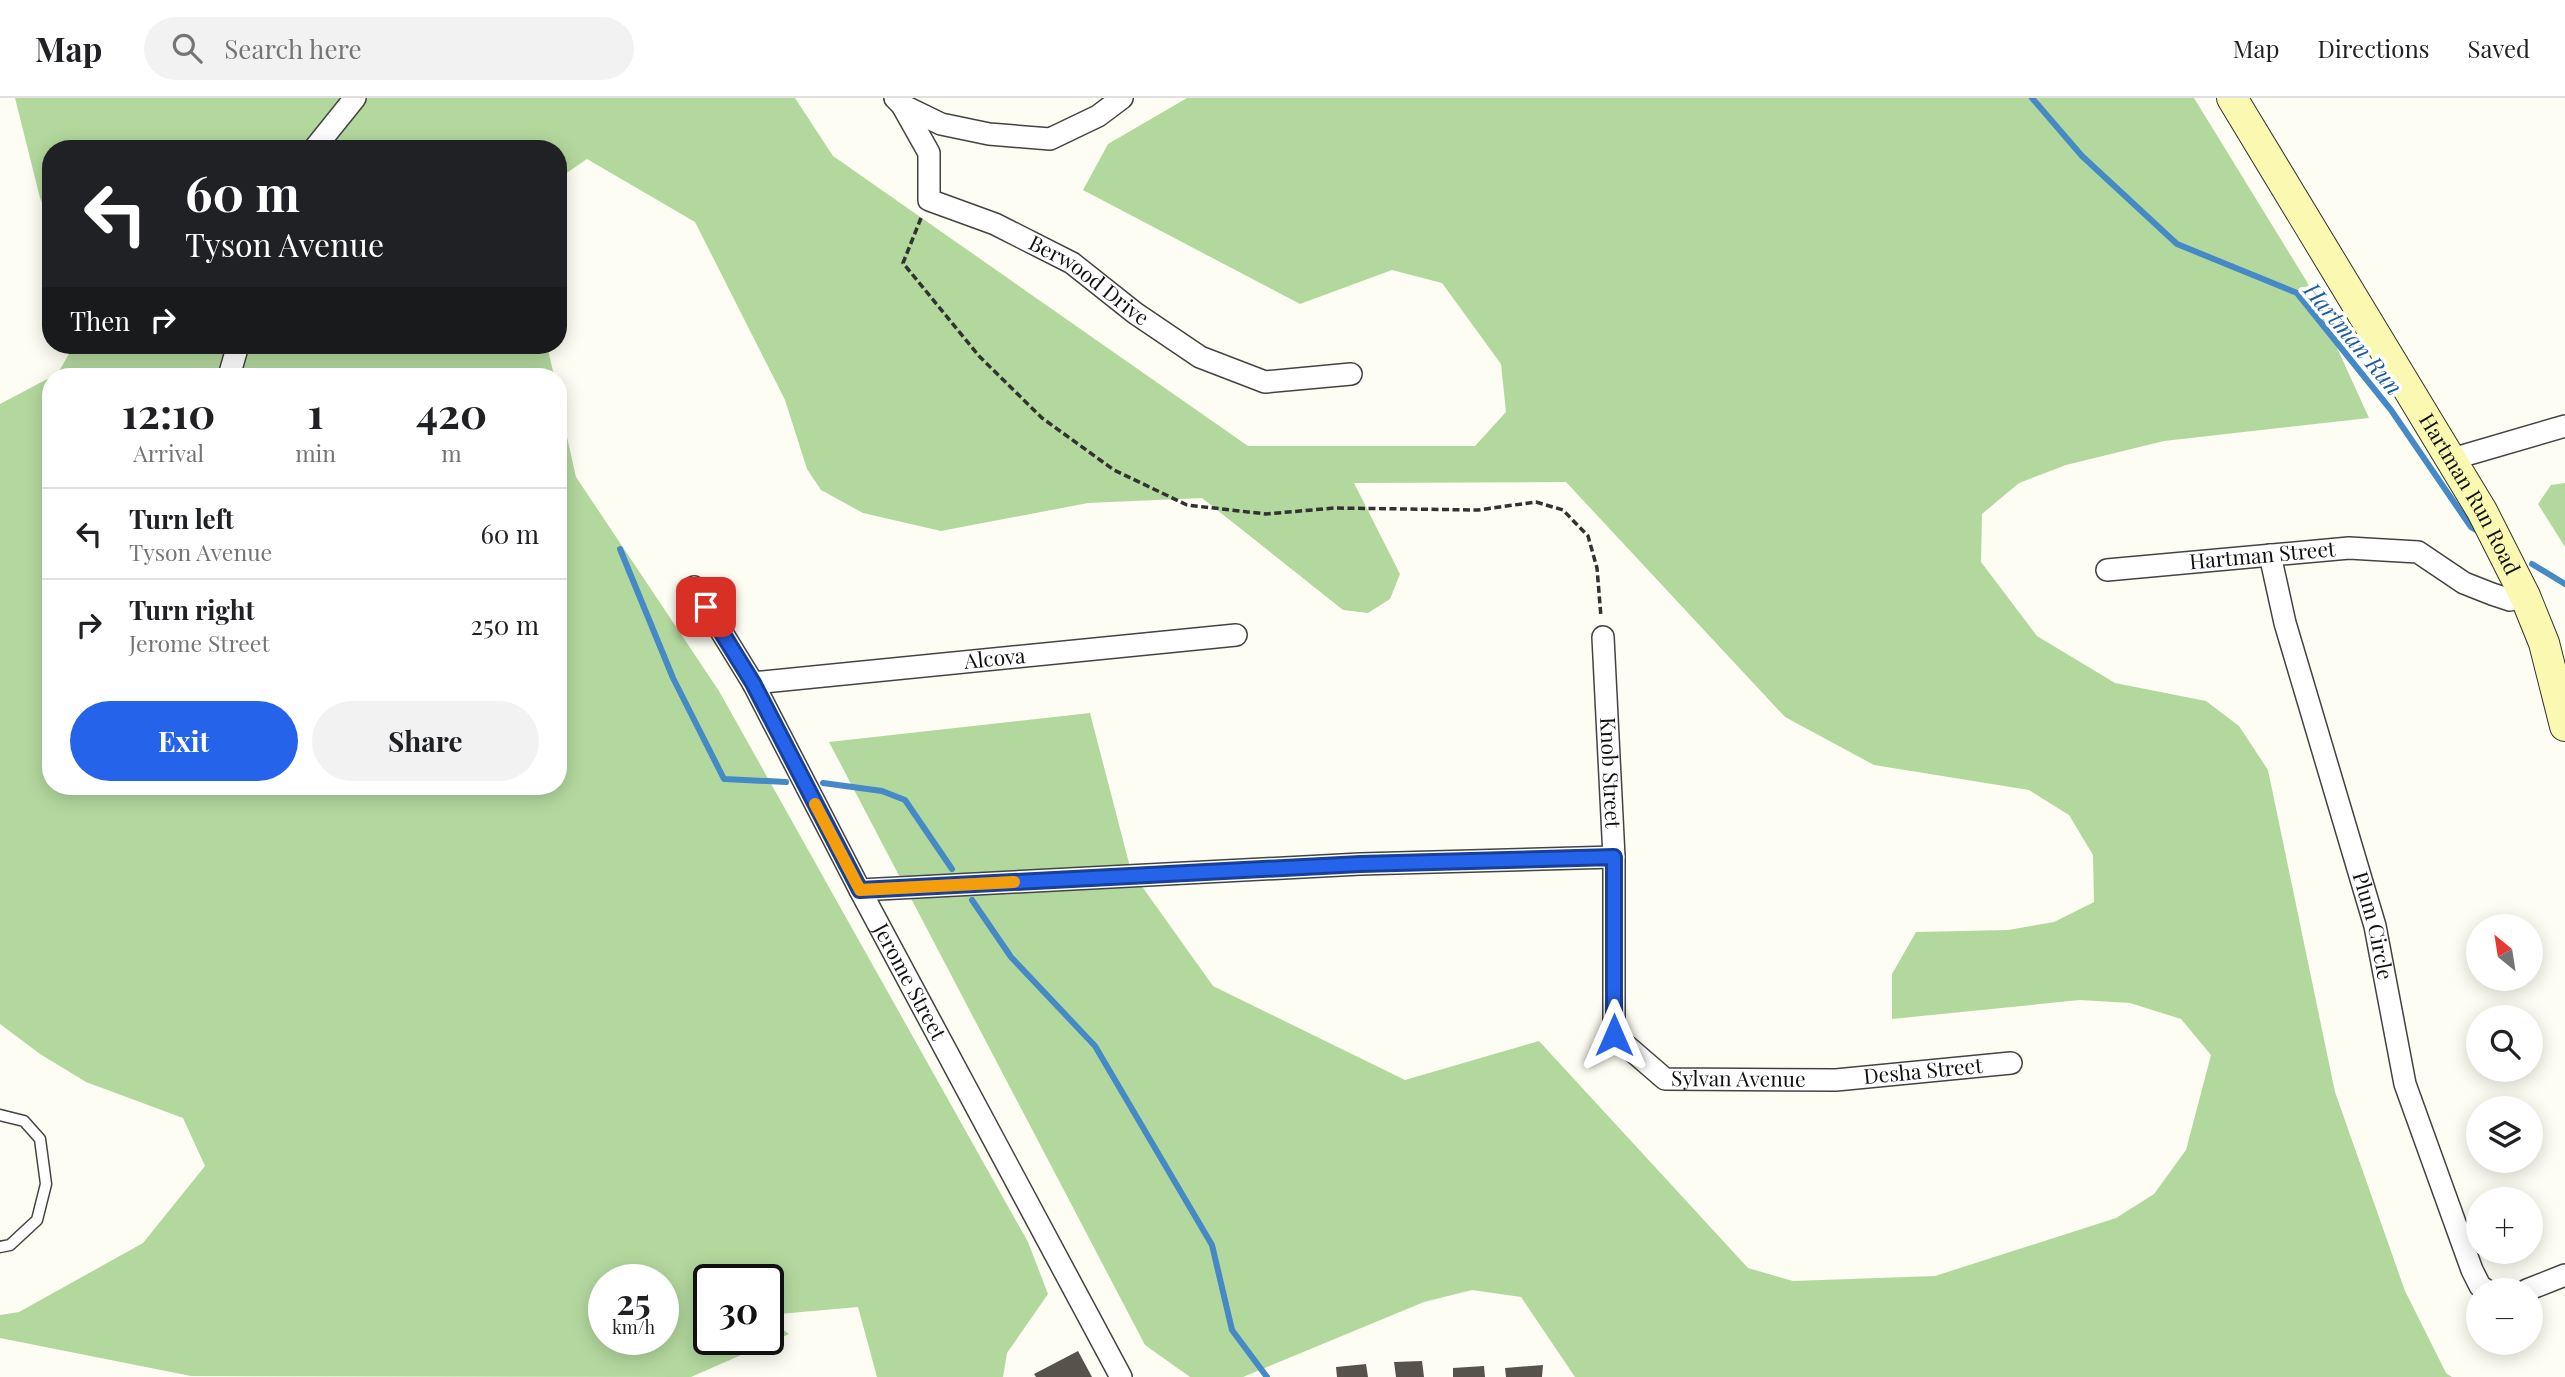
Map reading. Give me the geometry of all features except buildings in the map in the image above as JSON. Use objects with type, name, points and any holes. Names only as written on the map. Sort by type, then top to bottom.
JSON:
[{"type":"main road","name":"Hartman Run Road","points":[[2232,98],[2482,511],[2549,647],[2565,726]]},
{"type":"street","points":[[321,140],[355,98]]},
{"type":"street","points":[[898,101],[941,124],[989,134],[1051,139],[1098,116],[1122,98]]},
{"type":"street","points":[[898,101],[929,153],[929,200]]},
{"type":"street","name":"Berwood Drive","points":[[929,200],[995,225],[1072,263],[1135,313],[1200,358],[1265,382],[1351,374]]},
{"type":"street","points":[[2452,459],[2565,426]]},
{"type":"street","name":"Hartman Street","points":[[2107,570],[2349,548],[2418,552],[2464,583],[2510,600],[2525,596]]},
{"type":"street","name":"Plum Circle","points":[[2270,555],[2286,623],[2375,926],[2405,1084],[2476,1278]]},
{"type":"street","name":"Jerome Street","points":[[694,587],[753,683],[860,890],[1122,1377]]},
{"type":"street","name":"Alcova","points":[[753,683],[1236,635]]},
{"type":"street","name":"Knob Street","points":[[1603,637],[1614,857],[1614,1035]]},
{"type":"street","points":[[860,890],[1360,864],[1614,857]]},
{"type":"street","name":"Sylvan Avenue","points":[[1614,1035],[1665,1079],[1836,1080]]},
{"type":"street","name":"Desha Street","points":[[1836,1080],[2011,1063]]},
{"type":"street","points":[[2543,1284],[2565,1275]]},
{"type":"lane","points":[[0,1115],[24,1121],[40,1139],[46,1184],[37,1220],[10,1245],[0,1247]]},
{"type":"path","points":[[929,200],[903,263],[979,356],[1015,392],[1042,418],[1114,470],[1187,505],[1266,514],[1334,508],[1478,510],[1536,502],[1563,510],[1588,536],[1597,568],[1603,637]]},
{"type":"green space","points":[[15,98],[795,98],[833,156],[1248,446],[1475,446],[1506,412],[1501,364],[1442,283],[1392,270],[1300,304],[1083,190],[1108,144],[1187,98],[2194,98],[2307,282],[2369,418],[2164,441],[2066,465],[2019,483],[1982,514],[1981,562],[2037,636],[2115,683],[2206,701],[2239,726],[2268,770],[2335,1092],[2405,1291],[2446,1373],[2452,1377],[1575,1377],[1521,1297],[1472,1290],[1424,1302],[1243,1377],[1190,1377],[1145,1345],[829,742],[1090,713],[1131,871],[1213,986],[1405,1080],[1539,1041],[1748,1268],[1793,1281],[1935,1276],[2116,1218],[2154,1194],[2186,1150],[2211,1055],[2181,1019],[2130,1003],[2080,1000],[1892,1019],[1892,974],[1916,932],[2008,930],[2054,922],[2094,902],[2093,855],[2069,815],[2029,790],[1874,765],[1785,717],[1566,482],[1354,483],[1400,574],[1390,599],[1368,613],[1343,610],[1202,498],[1088,503],[941,531],[863,513],[821,490],[807,469],[785,400],[695,222],[587,159],[567,173],[567,140],[42,140],[42,203]]},
{"type":"green space","points":[[69,354],[549,354],[552,368],[61,368]]},
{"type":"green space","points":[[42,382],[42,795],[567,795],[567,437],[576,477],[719,691],[1028,1242],[1048,1294],[1007,1353],[1003,1377],[877,1377],[858,1307],[784,1314],[784,1264],[693,1264],[693,1355],[741,1355],[691,1377],[191,1376],[0,1338],[0,1315],[19,1312],[143,1243],[205,1166],[183,1118],[86,1082],[40,1054],[0,1024],[0,404]]},
{"type":"green space","points":[[2565,483],[2565,547],[2538,504],[2551,485]]},
{"type":"waterway","name":"Hartman Run","points":[[2032,98],[2082,156],[2177,244],[2297,293],[2391,410],[2471,527],[2481,533]]},
{"type":"waterway","points":[[620,549],[673,678],[724,779],[786,782]]},
{"type":"waterway","name":"Hartman Run","points":[[2532,564],[2565,584]]},
{"type":"waterway","points":[[823,783],[882,791],[905,800],[952,869]]},
{"type":"waterway","points":[[972,900],[1011,957],[1095,1046],[1212,1245],[1232,1330],[1267,1377]]},
{"type":"slow traffic","points":[[815,804],[860,890],[1014,882]]},
{"type":"route","points":[[706,607],[753,683],[860,890],[1360,864],[1614,857],[1614,1035]]}]
